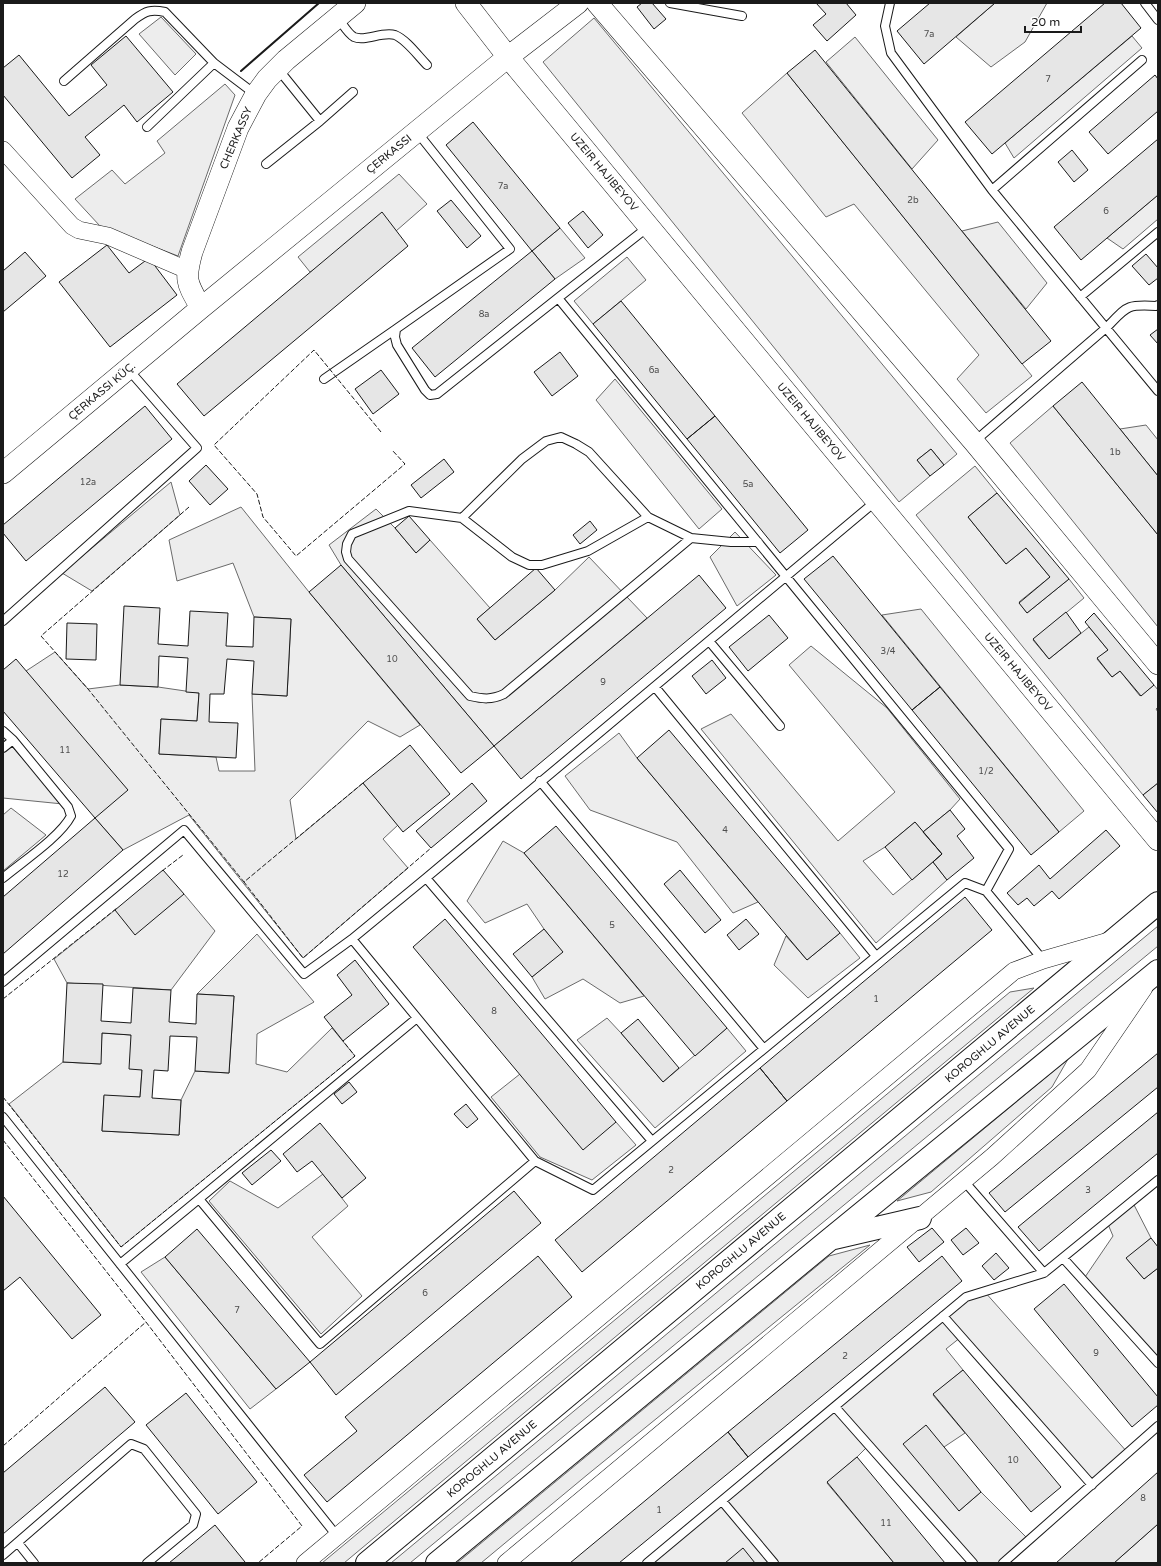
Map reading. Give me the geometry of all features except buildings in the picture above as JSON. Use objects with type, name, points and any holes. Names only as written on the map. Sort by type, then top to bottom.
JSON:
[{"type":"main road","name":"KOROGHLU AVENUE","points":[[367,1563],[1158,903]]},
{"type":"main road","points":[[438,1563],[1155,973]]},
{"type":"main road","points":[[829,1240],[920,1218]]},
{"type":"street","name":"CHERKASSY","points":[[201,308],[188,285],[187,270],[192,252],[238,128],[256,94],[278,68],[354,3]]},
{"type":"street","name":"UZEIR HAJIBEYOV","points":[[466,3],[508,57],[1158,840]]},
{"type":"street","points":[[3,473],[417,131],[508,57],[578,3]]},
{"type":"street","points":[[597,3],[974,442],[1158,664]]},
{"type":"street","points":[[3,150],[72,226],[79,230],[108,236],[187,270]]},
{"type":"street","points":[[305,1563],[1014,971],[1043,960],[1115,939]]},
{"type":"street","points":[[506,1563],[964,1181],[1088,1070],[1155,973]]},
{"type":"lane","points":[[670,3],[742,16]]},
{"type":"lane","points":[[890,3],[885,26],[891,53],[992,190],[1158,391]]},
{"type":"lane","points":[[1145,3],[1158,20]]},
{"type":"lane","points":[[64,82],[145,12],[157,10],[165,12],[214,62],[256,94]]},
{"type":"lane","points":[[337,17],[354,37],[361,38],[385,34],[395,35],[404,41],[427,65]]},
{"type":"lane","points":[[992,190],[1142,60]]},
{"type":"lane","points":[[147,128],[214,62]]},
{"type":"lane","points":[[278,68],[320,121]]},
{"type":"lane","points":[[266,164],[354,92]]},
{"type":"lane","points":[[324,379],[510,249],[417,131]]},
{"type":"lane","points":[[396,329],[395,337],[397,345],[424,390],[430,394],[437,394],[649,226]]},
{"type":"lane","points":[[1080,296],[1158,232]]},
{"type":"lane","points":[[558,298],[1009,848],[986,891]]},
{"type":"lane","points":[[974,442],[1106,328],[1126,308],[1137,305],[1158,305]]},
{"type":"lane","points":[[3,621],[197,448],[128,369]]},
{"type":"lane","points":[[462,518],[522,459],[546,441],[561,437],[589,452],[648,517],[692,538],[731,542],[758,542]]},
{"type":"lane","points":[[3,982],[184,830],[304,974],[352,939],[426,878],[876,501]]},
{"type":"lane","points":[[648,517],[588,551],[542,565],[529,565],[512,557],[462,518],[409,511],[352,534],[347,544],[346,552],[348,559],[470,696],[481,699],[492,699],[504,694],[692,538]]},
{"type":"lane","points":[[710,641],[780,726]]},
{"type":"lane","points":[[655,687],[876,956]]},
{"type":"lane","points":[[3,731],[13,740],[68,807],[71,816],[58,833],[3,878]]},
{"type":"lane","points":[[3,748],[13,740]]},
{"type":"lane","points":[[540,781],[764,1049]]},
{"type":"lane","points":[[426,878],[652,1141]]},
{"type":"lane","points":[[352,939],[535,1161],[593,1190],[965,883],[986,891],[1043,960]]},
{"type":"lane","points":[[120,1264],[417,1018]]},
{"type":"lane","points":[[3,1117],[337,1536]]},
{"type":"lane","points":[[199,1199],[320,1344],[535,1161]]},
{"type":"lane","points":[[647,1563],[966,1297],[1044,1273],[1158,1180]]},
{"type":"lane","points":[[964,1181],[1044,1273]]},
{"type":"lane","points":[[1063,1258],[1158,1362]]},
{"type":"lane","points":[[943,1316],[1092,1485]]},
{"type":"lane","points":[[835,1406],[973,1563]]},
{"type":"lane","points":[[1003,1563],[1158,1426]]},
{"type":"lane","points":[[3,1555],[131,1444],[144,1450],[196,1514],[192,1525],[146,1563]]},
{"type":"lane","points":[[722,1501],[774,1563]]},
{"type":"lane","points":[[18,1543],[34,1563]]},
{"type":"shaded area","points":[[995,3],[1047,3],[1025,42],[991,67],[956,37]]},
{"type":"shaded area","points":[[161,17],[196,54],[175,75],[139,34]]},
{"type":"shaded area","points":[[594,18],[957,454],[944,465],[931,449],[917,460],[930,476],[899,502],[543,62]]},
{"type":"shaded area","points":[[1132,36],[1142,48],[1014,158],[1005,143]]},
{"type":"shaded area","points":[[855,37],[938,140],[912,169],[826,62]]},
{"type":"shaded area","points":[[787,73],[1032,376],[986,413],[957,379],[979,355],[854,204],[826,217],[742,113]]},
{"type":"shaded area","points":[[225,84],[235,95],[178,256],[100,226],[75,199],[112,170],[125,184],[165,153],[157,141]]},
{"type":"shaded area","points":[[399,174],[427,204],[396,231],[310,272],[298,257]]},
{"type":"shaded area","points":[[1158,195],[1158,219],[1123,249],[1107,238]]},
{"type":"shaded area","points":[[998,222],[1047,283],[1026,309],[962,231]]},
{"type":"shaded area","points":[[560,228],[585,258],[555,279],[532,251]]},
{"type":"shaded area","points":[[627,257],[646,280],[593,324],[574,301]]},
{"type":"shaded area","points":[[615,379],[722,509],[699,529],[596,400]]},
{"type":"shaded area","points":[[1053,406],[1158,535],[1158,627],[1010,443]]},
{"type":"shaded area","points":[[1146,425],[1158,440],[1158,476],[1120,429]]},
{"type":"shaded area","points":[[975,466],[997,493],[968,517],[1006,564],[1026,548],[1050,577],[1019,602],[1027,613],[1069,579],[1084,598],[1033,640],[1049,659],[1089,627],[1108,650],[1097,659],[1112,677],[1120,671],[1140,696],[1154,685],[1158,690],[1158,707],[1156,709],[1158,712],[1158,783],[1143,795],[916,515]]},
{"type":"shaded area","points":[[171,482],[180,515],[92,591],[62,573]]},
{"type":"shaded area","points":[[241,507],[309,592],[420,725],[400,737],[368,721],[290,800],[296,839],[363,783],[398,825],[383,839],[408,868],[303,958],[189,815],[123,850],[95,818],[26,671],[55,652],[88,689],[120,685],[158,687],[199,693],[197,721],[161,719],[159,754],[216,757],[219,771],[255,771],[252,694],[287,696],[291,619],[254,617],[233,563],[177,581],[169,540]]},
{"type":"shaded area","points":[[376,509],[395,528],[416,553],[430,540],[490,608],[477,619],[495,640],[555,590],[589,557],[647,618],[494,746],[341,565],[329,545]]},
{"type":"shaded area","points":[[735,532],[776,575],[737,606],[710,557]]},
{"type":"shaded area","points":[[921,609],[1084,811],[1059,832],[882,615]]},
{"type":"shaded area","points":[[811,646],[887,708],[960,799],[950,810],[923,832],[915,822],[885,847],[863,861],[893,895],[933,862],[947,880],[876,943],[701,729],[731,714],[838,841],[895,792],[789,665]]},
{"type":"shaded area","points":[[619,733],[637,758],[758,902],[733,913],[677,842],[590,810],[565,776]]},
{"type":"shaded area","points":[[7,741],[63,804],[3,798],[3,744]]},
{"type":"shaded area","points":[[11,808],[46,835],[3,871],[3,815]]},
{"type":"shaded area","points":[[503,841],[524,853],[644,996],[620,1003],[583,979],[545,999],[532,977],[562,952],[527,904],[485,923],[467,901]]},
{"type":"shaded area","points":[[184,894],[215,931],[171,990],[67,983],[54,959],[115,910]]},
{"type":"shaded area","points":[[1158,926],[1158,946],[410,1563],[391,1563]]},
{"type":"shaded area","points":[[840,933],[860,958],[808,998],[774,965],[786,936],[807,960]]},
{"type":"shaded area","points":[[257,934],[314,1002],[257,1034],[256,1064],[287,1072],[332,1028],[355,1056],[121,1247],[9,1104],[63,1062],[100,1064],[102,1033],[131,1035],[142,1070],[140,1097],[104,1096],[102,1131],[179,1135],[181,1100],[195,1071],[229,1073],[234,996],[197,994]]},
{"type":"shaded area","points":[[1034,988],[344,1563],[322,1563],[1010,992]]},
{"type":"shaded area","points":[[607,1018],[663,1082],[727,1028],[746,1051],[655,1128],[577,1040]]},
{"type":"shaded area","points":[[1068,1059],[1052,1087],[931,1192],[897,1201]]},
{"type":"shaded area","points":[[520,1074],[616,1122],[636,1145],[592,1180],[540,1157],[491,1097]]},
{"type":"shaded area","points":[[323,1174],[348,1206],[312,1237],[362,1296],[321,1334],[209,1201],[230,1181],[278,1208]]},
{"type":"shaded area","points":[[1132,1201],[1151,1238],[1127,1259],[1144,1279],[1158,1268],[1158,1361],[1083,1280],[1113,1236],[1107,1222]]},
{"type":"shaded area","points":[[870,1245],[481,1563],[457,1563],[829,1256]]},
{"type":"shaded area","points":[[165,1257],[276,1389],[250,1409],[141,1272]]},
{"type":"shaded area","points":[[984,1291],[1128,1453],[1092,1485],[961,1337],[946,1349],[963,1370],[933,1395],[965,1433],[944,1447],[959,1511],[981,1492],[1029,1540],[1003,1563],[973,1563],[869,1445],[827,1483],[894,1563],[647,1563],[966,1297]]},
{"type":"shaded area","points":[[1158,1524],[1158,1563],[1114,1563]]},
{"type":"fence","points":[[381,432],[314,350],[214,445],[257,494],[263,517],[296,556],[405,464],[392,450]]},
{"type":"fence","points":[[189,507],[41,636],[88,689],[244,882]]},
{"type":"fence","points":[[363,783],[244,882],[303,958],[431,848]]},
{"type":"fence","points":[[162,871],[183,855]]},
{"type":"fence","points":[[3,999],[117,908]]},
{"type":"fence","points":[[3,1097],[121,1247],[355,1056],[343,1041]]},
{"type":"fence","points":[[3,1140],[146,1322]]},
{"type":"fence","points":[[3,1446],[146,1322],[302,1526],[258,1563]]},
{"type":"wall","points":[[241,71],[319,3]]}]
